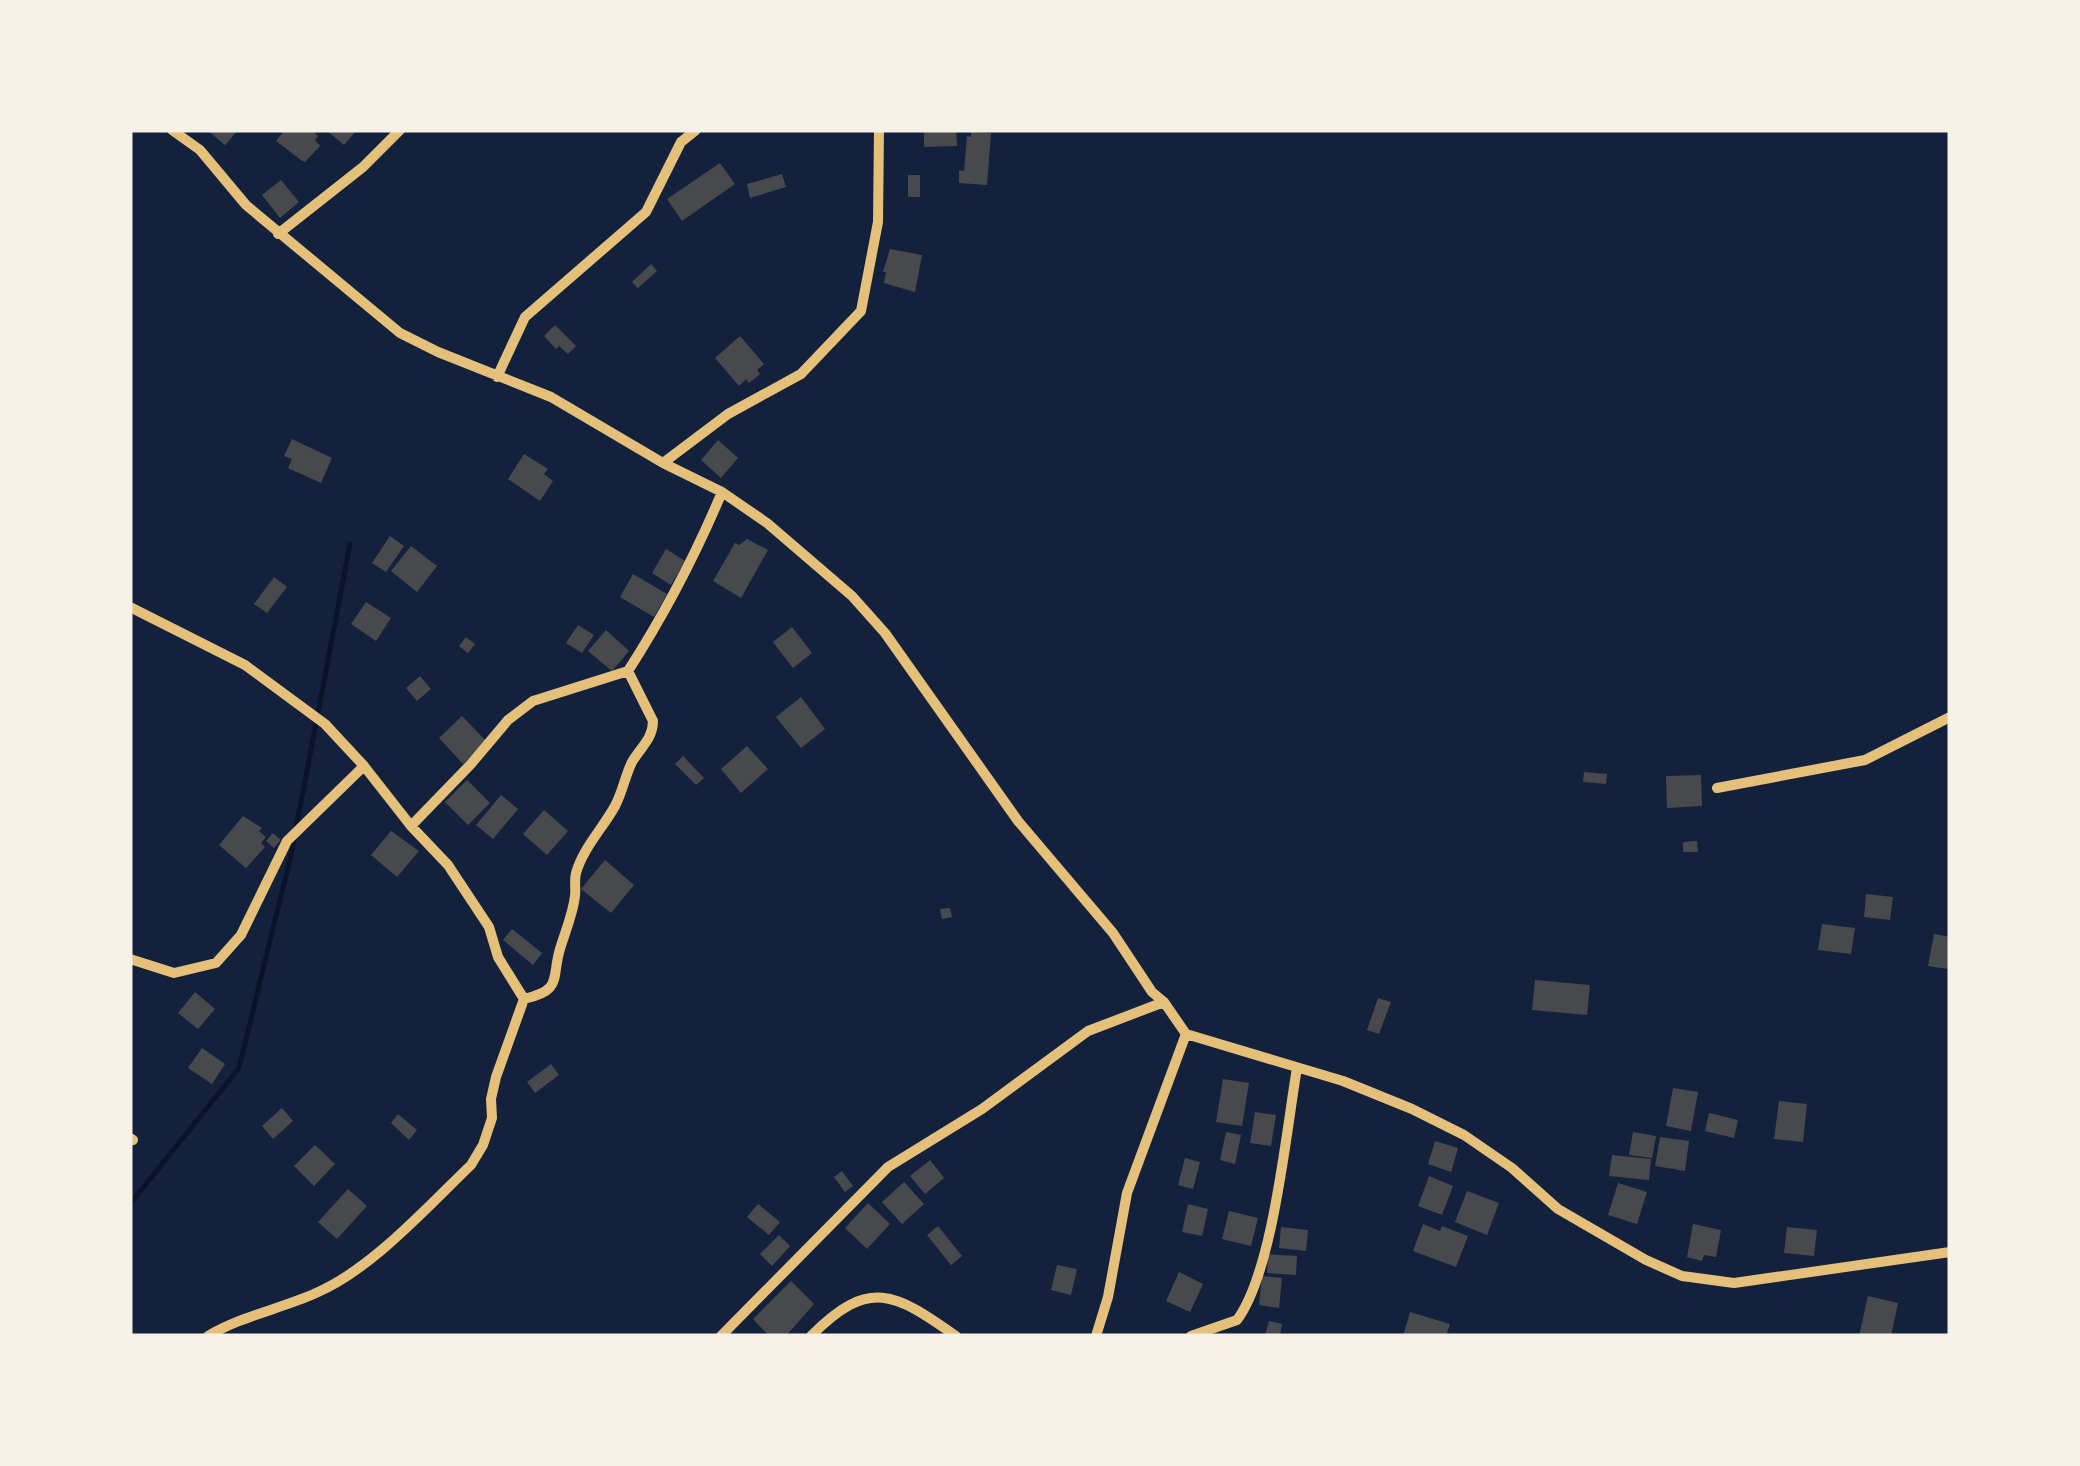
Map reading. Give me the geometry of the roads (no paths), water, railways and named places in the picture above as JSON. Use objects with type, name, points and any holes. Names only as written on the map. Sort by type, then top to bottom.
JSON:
[{"type":"street","points":[[172,130],[200,150],[246,205],[278,234],[400,333],[551,396],[663,463],[722,492],[767,523],[840,586],[885,634],[1018,821],[1113,933],[1186,1034],[1343,1081],[1412,1109],[1464,1135],[1512,1168],[1558,1209],[1646,1260],[1682,1276],[1734,1284],[1950,1252]]},
{"type":"street","points":[[278,234],[354,174],[400,130]]},
{"type":"street","points":[[498,377],[525,317],[646,212],[681,142],[696,130]]},
{"type":"street","points":[[663,463],[728,414],[801,374],[861,311],[878,222],[879,130]]},
{"type":"street","points":[[410,826],[508,720],[533,701],[628,672],[654,632],[722,492]]},
{"type":"street","points":[[130,607],[245,664],[325,724],[448,865],[489,927],[498,957],[524,999]]},
{"type":"street","points":[[524,999],[542,995],[554,985],[575,897],[575,875],[589,845],[616,805],[627,784],[629,768],[652,730],[652,722],[628,672]]},
{"type":"street","points":[[1717,788],[1864,760],[1950,717]]},
{"type":"street","points":[[130,960],[174,973],[216,963],[240,935],[287,841],[364,766]]},
{"type":"street","points":[[208,1336],[231,1322],[317,1293],[346,1276],[470,1165],[483,1145],[492,1118],[496,1076],[524,999]]},
{"type":"street","points":[[722,1336],[888,1167],[982,1110],[1088,1030],[1164,1002]]},
{"type":"street","points":[[1097,1336],[1127,1193],[1186,1034]]},
{"type":"street","points":[[1191,1336],[1238,1320],[1253,1294],[1269,1230],[1297,1068]]},
{"type":"street","points":[[811,1336],[839,1310],[878,1295],[893,1298],[956,1336]]},
{"type":"waterway","points":[[130,1204],[239,1068],[291,855],[350,544]]}]
